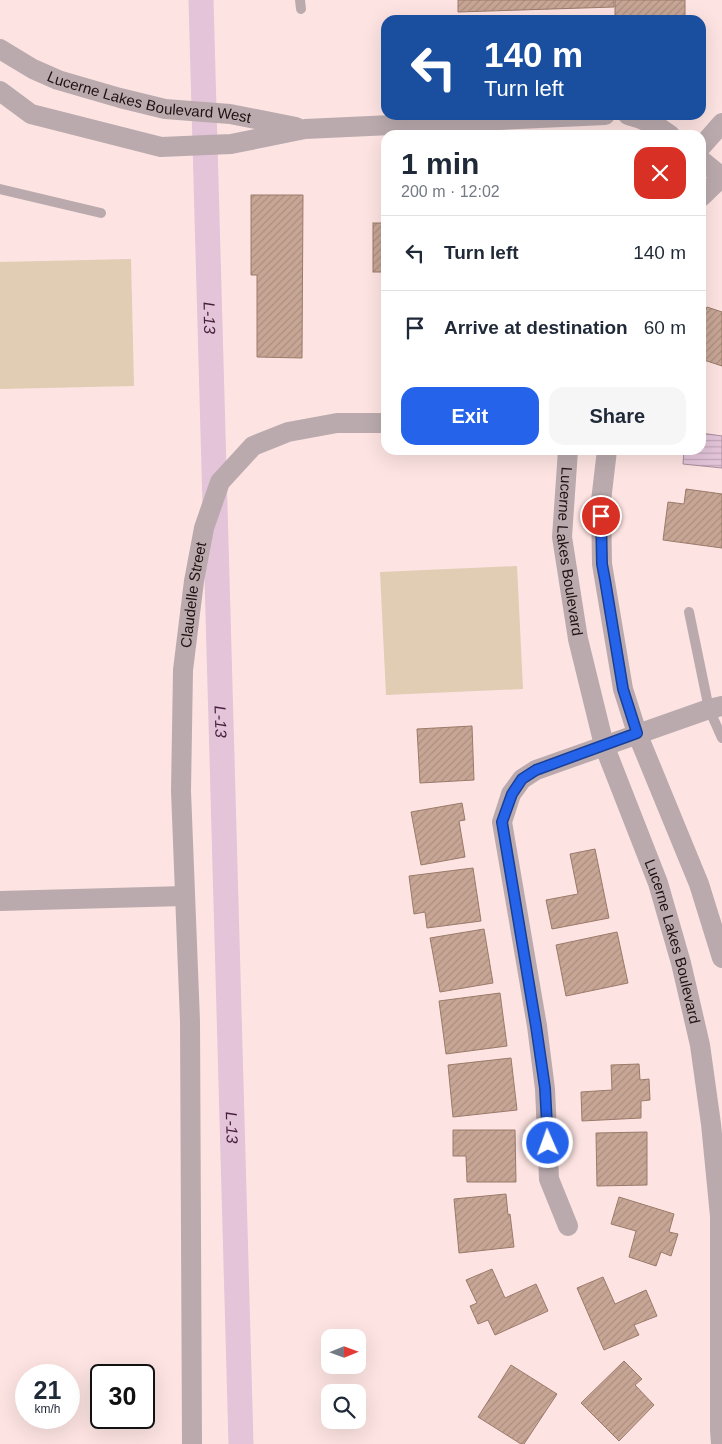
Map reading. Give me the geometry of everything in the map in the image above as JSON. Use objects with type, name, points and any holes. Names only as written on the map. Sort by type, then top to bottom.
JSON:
[{"type":"street","name":"Lucerne Lakes Boulevard West","points":[[0,49],[33,69],[58,80],[165,109],[230,114],[305,129]]},
{"type":"street","name":"Lucerne Lakes Boulevard West","points":[[0,91],[30,114],[161,147],[231,144],[305,129],[498,120]]},
{"type":"street","points":[[647,120],[664,130]]},
{"type":"street","points":[[706,141],[722,123]]},
{"type":"street","points":[[706,164],[722,177],[706,192]]},
{"type":"street","name":"Claudelle Street","points":[[192,1444],[190,1021],[181,791],[182,670],[194,581],[204,528],[220,482],[253,446],[288,432],[337,423],[381,423]]},
{"type":"street","name":"Lucerne Lakes Boulevard","points":[[568,455],[562,537],[578,640],[604,745],[658,883],[681,963],[700,1045],[711,1124],[720,1216],[721,1444]]},
{"type":"street","name":"Lucerne Lakes Boulevard","points":[[606,455],[601,501],[602,564],[623,689],[637,733],[699,884],[722,958]]},
{"type":"street","points":[[568,1226],[549,1179],[545,1088],[502,822],[512,794],[522,779],[536,770],[637,733],[716,707]]},
{"type":"street","points":[[0,901],[185,896]]},
{"type":"lane","points":[[0,189],[101,213]]},
{"type":"lane","points":[[689,612],[716,707],[722,738]]},
{"type":"shaded area","points":[[131,259],[134,386],[0,389],[0,262]]},
{"type":"shaded area","points":[[706,434],[722,436],[722,468],[683,464],[684,455],[706,455]]},
{"type":"shaded area","points":[[517,566],[523,689],[386,695],[380,572]]},
{"type":"building","points":[[458,0],[614,0],[614,7],[458,12]]},
{"type":"building","points":[[615,0],[685,0],[685,15],[615,15]]},
{"type":"building","points":[[251,195],[303,195],[302,358],[257,357],[257,275],[251,275]]},
{"type":"building","points":[[373,223],[381,223],[381,272],[373,272]]},
{"type":"building","points":[[707,307],[722,312],[722,366],[706,361]]},
{"type":"building","points":[[686,489],[722,494],[722,548],[663,540],[668,502],[684,504]]},
{"type":"building","points":[[472,726],[474,780],[420,783],[417,729]]},
{"type":"building","points":[[462,803],[465,820],[459,821],[465,857],[421,865],[411,812]]},
{"type":"building","points":[[595,849],[609,918],[552,929],[546,900],[578,894],[570,854]]},
{"type":"building","points":[[473,868],[481,921],[427,928],[425,912],[414,914],[409,876]]},
{"type":"building","points":[[484,929],[493,983],[440,992],[430,938]]},
{"type":"building","points":[[617,932],[628,983],[566,996],[556,945]]},
{"type":"building","points":[[500,993],[507,1046],[446,1054],[439,1001]]},
{"type":"building","points":[[511,1058],[517,1110],[453,1117],[448,1065]]},
{"type":"building","points":[[639,1064],[640,1080],[649,1079],[650,1100],[641,1101],[641,1118],[582,1121],[581,1092],[612,1090],[611,1065]]},
{"type":"building","points":[[453,1130],[515,1130],[516,1182],[467,1182],[466,1156],[453,1156]]},
{"type":"building","points":[[647,1132],[647,1185],[597,1186],[596,1133]]},
{"type":"building","points":[[506,1194],[514,1247],[459,1253],[454,1199]]},
{"type":"building","points":[[619,1197],[674,1214],[669,1232],[678,1234],[671,1256],[661,1252],[656,1266],[629,1257],[636,1231],[611,1224]]},
{"type":"building","points":[[492,1269],[505,1298],[536,1284],[548,1311],[495,1335],[488,1320],[478,1324],[470,1306],[477,1303],[466,1280]]},
{"type":"building","points":[[603,1277],[615,1304],[646,1290],[657,1316],[634,1325],[639,1335],[604,1350],[577,1288]]},
{"type":"building","points":[[624,1361],[642,1379],[635,1385],[654,1405],[619,1441],[581,1403]]},
{"type":"building","points":[[511,1365],[557,1394],[524,1444],[521,1444],[478,1417]]},
{"type":"waterway","name":"L-13","points":[[201,0],[241,1444]]},
{"type":"route","points":[[548,1143],[545,1088],[502,822],[512,794],[522,779],[536,770],[637,733],[623,689],[602,564],[601,516]]}]
